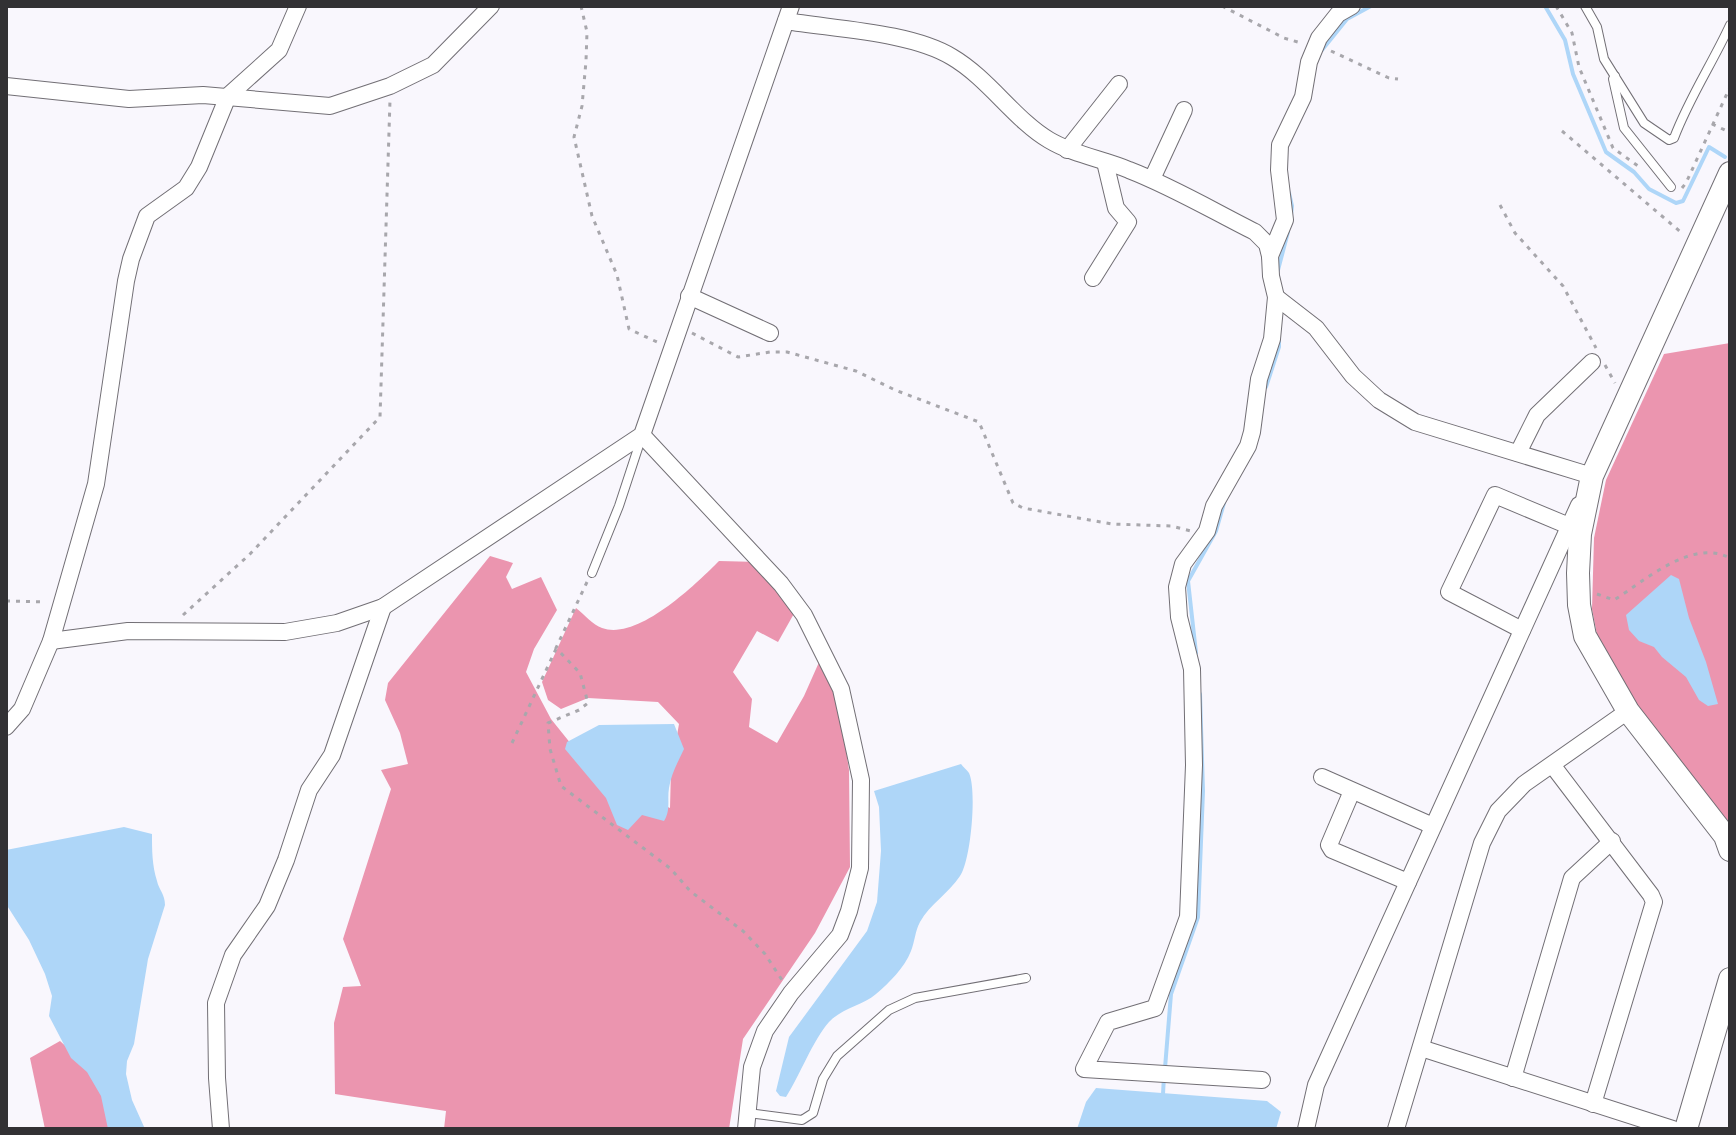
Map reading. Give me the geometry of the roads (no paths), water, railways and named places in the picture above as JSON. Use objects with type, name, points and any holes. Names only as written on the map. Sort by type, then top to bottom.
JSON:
[{"type":"street","points":[[6,727],[22,709],[51,641],[96,484],[131,259],[147,216],[186,188],[199,167],[228,96],[279,50],[298,6]]},
{"type":"street","points":[[6,86],[129,99],[228,96],[330,106],[390,86],[433,65],[491,6]]},
{"type":"street","points":[[1270,256],[1285,220],[1279,170],[1280,145],[1303,97],[1309,62],[1316,45],[1338,14],[1352,6]]},
{"type":"street","points":[[51,641],[128,631],[285,632],[337,623],[383,607],[642,435],[789,10],[897,38],[951,56],[978,76],[1046,139],[1067,150],[1152,179],[1255,232],[1267,244],[1276,297],[1272,339],[1259,379],[1248,446],[1225,482],[1207,531],[1183,564],[1177,587],[1179,617],[1192,669],[1194,765],[1188,917],[1155,1008],[1108,1022],[1084,1069],[1262,1080]]},
{"type":"street","points":[[1067,150],[1119,84]]},
{"type":"street","points":[[1152,179],[1184,110]]},
{"type":"street","points":[[1093,278],[1128,222],[1116,208],[1105,162]]},
{"type":"street","points":[[1306,1129],[1316,1085],[1730,173]]},
{"type":"street","points":[[689,296],[770,333]]},
{"type":"street","points":[[1276,297],[1316,328],[1353,376],[1379,400],[1415,422],[1592,476]]},
{"type":"street","points":[[1518,453],[1537,415],[1598,358]]},
{"type":"street","points":[[642,435],[781,584],[804,615],[841,689],[861,780],[860,868],[849,911],[840,935],[791,993],[765,1031],[752,1067],[747,1121]]},
{"type":"street","points":[[1592,476],[1580,534],[1578,588],[1585,636],[1628,711],[1725,836],[1730,850]]},
{"type":"street","points":[[1522,630],[1449,592],[1495,495],[1569,526]]},
{"type":"street","points":[[221,1129],[216,1003],[233,955],[267,906],[309,790],[332,755],[383,607]]},
{"type":"street","points":[[1396,1129],[1482,843],[1498,811],[1524,784],[1628,711]]},
{"type":"street","points":[[1553,766],[1612,841],[1654,902],[1593,1104]]},
{"type":"street","points":[[1322,777],[1433,826]]},
{"type":"street","points":[[1352,791],[1329,845],[1332,850],[1408,882]]},
{"type":"street","points":[[1513,1078],[1572,878],[1612,841]]},
{"type":"street","points":[[1686,1129],[1730,979]]},
{"type":"street","points":[[1421,1048],[1673,1129]]},
{"type":"lane","points":[[1585,6],[1597,27],[1604,59],[1644,123],[1669,140],[1674,138],[1690,99],[1710,69],[1730,25]]},
{"type":"lane","points":[[1615,75],[1617,105],[1624,128],[1671,187]]},
{"type":"lane","points":[[592,573],[619,506],[642,435]]},
{"type":"lane","points":[[747,1121],[802,1120],[813,1113],[823,1079],[837,1056],[889,1010],[915,998],[1026,978]]},
{"type":"water","points":[[1671,575],[1679,579],[1718,704],[1708,706],[1699,700],[1686,677],[1654,647],[1639,641],[1629,630],[1626,615]]},
{"type":"water","points":[[674,724],[684,749],[671,778],[664,821],[642,815],[628,830],[617,825],[606,798],[565,749],[567,742],[599,725]]},
{"type":"water","points":[[961,764],[969,773],[973,809],[970,841],[960,876],[918,925],[908,957],[896,974],[870,998],[829,1022],[786,1097],[780,1096],[776,1091],[789,1037],[867,931],[877,902],[881,851],[879,807],[874,791]]},
{"type":"water","points":[[124,827],[152,834],[154,869],[165,901],[148,959],[134,1044],[127,1061],[126,1074],[132,1100],[145,1129],[108,1129],[101,1096],[87,1072],[71,1058],[49,1016],[52,996],[45,974],[29,940],[6,904],[6,850]]},
{"type":"water","points":[[1096,1088],[1267,1101],[1281,1112],[1276,1129],[1077,1129],[1086,1102]]},
{"type":"waterway","points":[[1322,50],[1347,19],[1371,6]]},
{"type":"waterway","points":[[1545,6],[1565,40],[1573,74],[1606,152],[1634,172],[1649,189],[1676,203],[1683,201],[1709,147],[1725,157]]},
{"type":"waterway","points":[[1289,193],[1291,215]]},
{"type":"waterway","points":[[1278,270],[1288,232]]},
{"type":"waterway","points":[[1266,387],[1279,338]]},
{"type":"waterway","points":[[1196,653],[1188,581],[1216,531],[1224,503]]},
{"type":"waterway","points":[[1165,1068],[1171,994],[1198,917],[1203,791],[1200,694]]},
{"type":"waterway","points":[[1163,1094],[1164,1076]]}]
